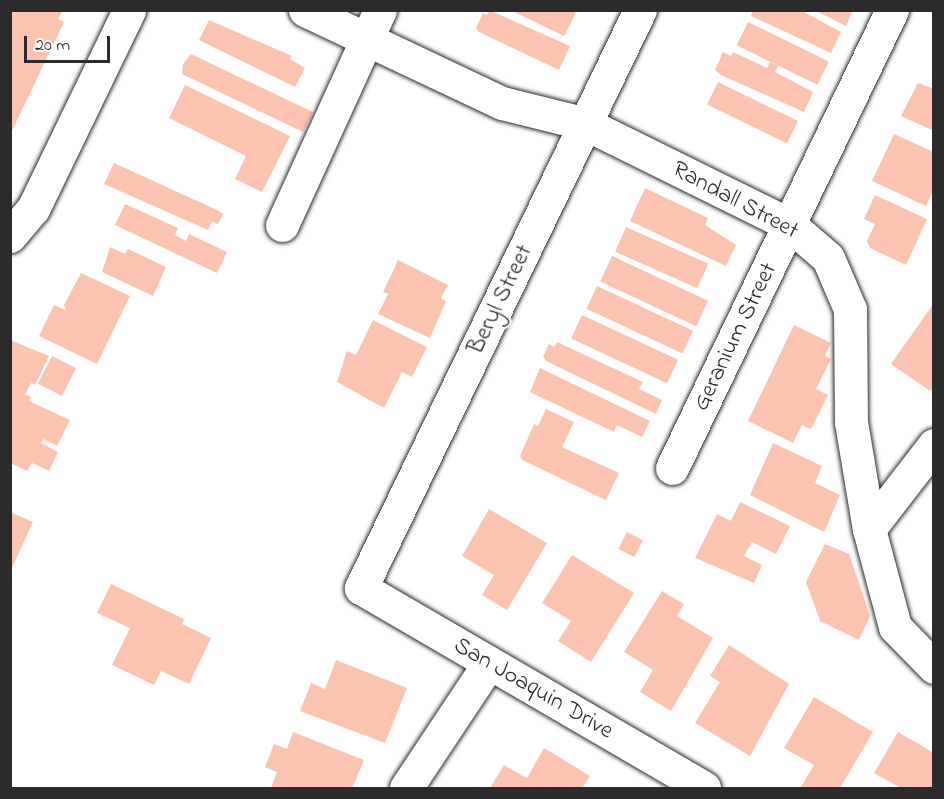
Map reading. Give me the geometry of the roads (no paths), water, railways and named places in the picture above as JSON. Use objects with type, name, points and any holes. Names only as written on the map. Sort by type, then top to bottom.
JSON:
[{"type":"street","points":[[10,236],[33,209],[129,10]]},
{"type":"street","name":"Randall Street","points":[[305,10],[373,25],[502,103],[586,124],[790,225],[828,258],[850,309],[851,422],[869,529],[895,627],[933,667]]},
{"type":"street","name":"Beryl Street","points":[[361,588],[640,10]]},
{"type":"street","name":"Geranium Street","points":[[672,468],[892,10]]},
{"type":"street","points":[[282,225],[373,25]]},
{"type":"street","points":[[869,529],[933,446]]},
{"type":"street","name":"San Joaquin Drive","points":[[361,588],[704,789]]},
{"type":"street","points":[[406,789],[489,663]]}]
